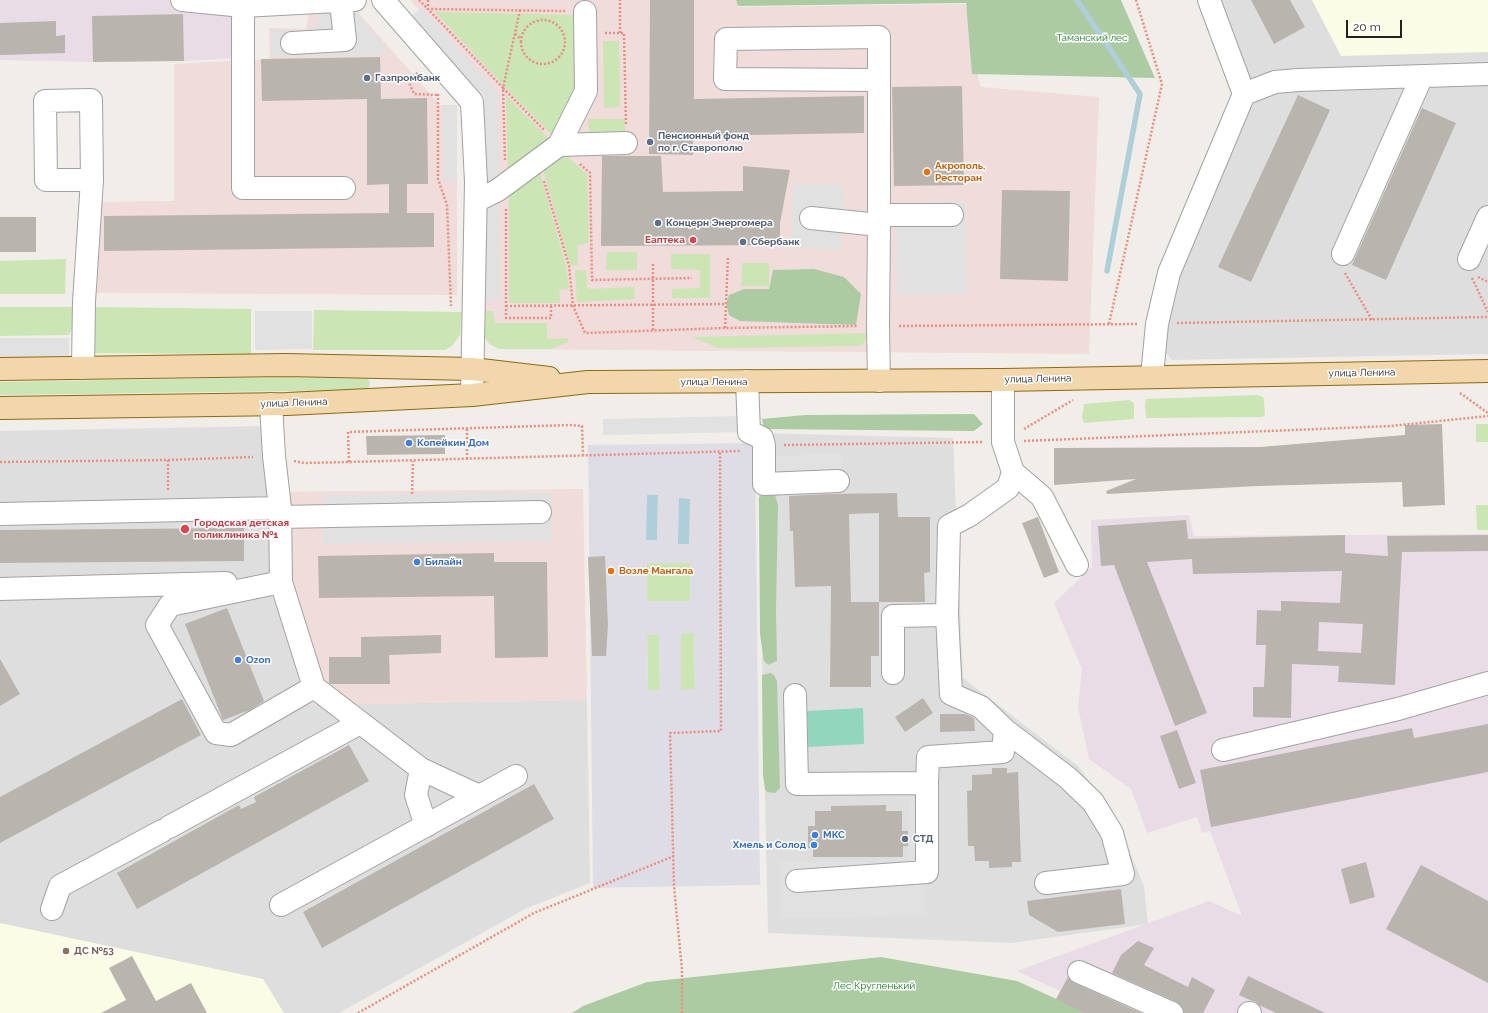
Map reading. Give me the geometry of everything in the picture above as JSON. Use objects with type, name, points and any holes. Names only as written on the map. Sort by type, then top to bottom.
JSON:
[{"type":"main road","name":"улица Ленина","points":[[0,369],[286,365],[472,369],[588,382]]},
{"type":"main road","name":"улица Ленина","points":[[0,408],[271,404],[472,396],[588,382],[1003,380],[1152,376],[1488,371]]},
{"type":"street","points":[[182,0],[243,6],[348,1],[344,40],[292,43]]},
{"type":"street","points":[[1152,376],[1157,324],[1169,273],[1244,94],[1209,0]]},
{"type":"street","points":[[392,3],[472,102],[476,182],[472,396]]},
{"type":"street","points":[[243,6],[243,188],[344,188]]},
{"type":"street","points":[[476,201],[498,190],[559,145],[586,91],[585,12]]},
{"type":"street","points":[[879,80],[724,79],[726,39],[879,37],[879,80],[879,220],[878,326],[879,380]]},
{"type":"street","points":[[1244,94],[1275,82],[1298,80],[1488,74]]},
{"type":"street","points":[[1343,254],[1422,76]]},
{"type":"street","points":[[559,145],[626,143]]},
{"type":"street","points":[[83,368],[84,302],[92,180]]},
{"type":"street","points":[[811,218],[879,220],[952,215]]},
{"type":"street","points":[[1469,258],[1488,217]]},
{"type":"street","points":[[1003,380],[1003,442],[1013,472],[1042,497],[1077,565]]},
{"type":"street","points":[[747,381],[749,432],[762,438],[764,445],[764,484],[838,481]]},
{"type":"street","points":[[271,404],[274,456],[280,512],[281,582],[314,687],[420,769],[478,796]]},
{"type":"street","points":[[1013,472],[1008,488],[970,515],[949,526],[947,615],[951,694],[981,707],[1005,730],[1068,778],[1094,802],[1112,833],[1123,874],[1046,883]]},
{"type":"street","points":[[0,514],[168,510],[412,514],[540,512]]},
{"type":"street","points":[[0,589],[281,582]]},
{"type":"street","points":[[281,582],[170,605],[157,625],[216,733],[231,735],[314,687]]},
{"type":"street","points":[[893,673],[893,616],[947,615]]},
{"type":"street","points":[[1223,750],[1398,709],[1488,683]]},
{"type":"street","points":[[795,695],[797,784],[927,783]]},
{"type":"street","points":[[52,909],[60,886],[360,723]]},
{"type":"street","points":[[797,881],[927,872],[928,757],[1004,752],[1005,730]]},
{"type":"street","points":[[420,769],[416,795],[426,826]]},
{"type":"street","points":[[280,905],[516,776]]},
{"type":"street","points":[[1079,972],[1172,1013]]},
{"type":"path","points":[[419,0],[428,9],[585,12]]},
{"type":"path","points":[[620,0],[620,33]]},
{"type":"path","points":[[1108,324],[1162,84],[1136,0]]},
{"type":"path","points":[[520,10],[503,88],[559,145],[590,173],[592,280],[692,278]]},
{"type":"path","points":[[545,20],[553,22],[560,27],[566,42],[565,49],[556,61],[541,65],[528,59],[521,46],[521,39],[529,26],[536,21],[545,20]]},
{"type":"path","points":[[564,34],[624,33],[626,143]]},
{"type":"path","points":[[514,34],[521,39]]},
{"type":"path","points":[[386,79],[408,80],[419,71],[424,76]]},
{"type":"path","points":[[408,80],[414,94],[438,93],[438,179],[447,205],[451,306]]},
{"type":"path","points":[[539,160],[569,266],[573,306],[584,333],[725,328],[1157,324],[1488,317]]},
{"type":"path","points":[[1343,254],[1343,268],[1372,320]]},
{"type":"path","points":[[725,328],[728,256]]},
{"type":"path","points":[[1469,258],[1470,274],[1488,312]]},
{"type":"path","points":[[653,264],[653,330]]},
{"type":"path","points":[[551,306],[551,318],[506,318],[506,306],[551,306],[653,306],[726,304]]},
{"type":"path","points":[[1460,393],[1488,413]]},
{"type":"path","points":[[1003,442],[1078,396]]},
{"type":"path","points":[[0,462],[168,460],[274,456],[304,463],[755,451],[764,445],[1003,442],[1392,426],[1488,416]]},
{"type":"path","points":[[349,462],[348,432],[582,426],[583,455]]},
{"type":"path","points":[[467,429],[467,459]]},
{"type":"path","points":[[682,1013],[682,970],[674,886],[670,732],[722,731],[720,452]]},
{"type":"path","points":[[168,460],[168,510]]},
{"type":"path","points":[[412,514],[413,461]]},
{"type":"path","points":[[358,1013],[534,913],[674,856]]},
{"type":"shaded area","points":[[0,0],[251,0],[252,57],[184,61],[93,62],[0,60]]},
{"type":"shaded area","points":[[410,0],[736,0],[738,7],[965,4],[980,87],[1099,97],[1089,354],[499,349],[489,344],[483,336],[493,91]]},
{"type":"shaded area","points":[[1217,0],[1488,0],[1488,354],[1172,360],[1164,350],[1162,338],[1183,265],[1255,99]]},
{"type":"shaded area","points":[[1312,0],[1488,0],[1488,52],[1341,56]]},
{"type":"shaded area","points":[[421,7],[498,91],[500,301],[484,301],[484,96],[409,19]]},
{"type":"shaded area","points":[[355,9],[457,124],[457,295],[94,293],[97,202],[174,201],[174,64],[270,59],[269,28],[306,29],[309,12]]},
{"type":"shaded area","points":[[354,11],[384,45],[385,55],[272,57],[271,30],[308,31],[318,23],[318,13]]},
{"type":"shaded area","points":[[442,105],[457,105],[457,181],[443,181]]},
{"type":"shaded area","points":[[794,183],[844,185],[841,250],[791,247]]},
{"type":"shaded area","points":[[965,202],[967,293],[897,295],[896,203]]},
{"type":"shaded area","points":[[255,311],[312,311],[312,349],[255,350]]},
{"type":"shaded area","points":[[0,338],[69,338],[69,359],[0,360]]},
{"type":"shaded area","points":[[743,416],[744,432],[603,435],[603,419]]},
{"type":"shaded area","points":[[266,426],[307,705],[587,700],[590,883],[525,909],[339,1013],[0,1013],[0,431]]},
{"type":"shaded area","points":[[757,433],[953,438],[963,678],[1078,766],[1112,810],[1144,886],[1148,924],[1011,943],[768,933]]},
{"type":"shaded area","points":[[755,443],[760,885],[593,888],[588,445]],"holes":[[[647,495],[658,495],[657,540]],[[647,563],[690,563],[690,601],[647,601]],[[694,633],[695,689],[681,690],[681,634]],[[647,635],[659,635],[660,690],[648,690]]]},
{"type":"shaded area","points":[[841,454],[841,487],[768,489],[768,456]]},
{"type":"shaded area","points":[[583,489],[587,700],[307,705],[272,596],[268,492]]},
{"type":"shaded area","points":[[551,492],[552,541],[323,544],[323,495]]},
{"type":"shaded area","points":[[1189,515],[1194,536],[1488,534],[1488,1013],[1106,1013],[1017,971],[1209,901],[1242,916],[1210,831],[1202,833],[1197,817],[1147,833],[1131,789],[1089,759],[1078,707],[1082,669],[1054,603],[1092,567],[1091,520]]},
{"type":"shaded area","points":[[909,802],[927,803],[926,915],[780,919],[780,862],[908,864]]},
{"type":"shaded area","name":"ДС №53","points":[[0,923],[263,979],[284,1013],[0,1013]]},
{"type":"green space","name":"Таманский лес","points":[[736,0],[1121,0],[1155,78],[972,74],[966,3],[738,6]]},
{"type":"green space","points":[[435,12],[576,15],[577,105],[558,141],[502,84]]},
{"type":"green space","points":[[603,41],[619,41],[620,107],[604,108]]},
{"type":"green space","points":[[506,95],[554,144],[508,179]]},
{"type":"green space","points":[[588,119],[625,119],[625,142],[590,143]]},
{"type":"green space","points":[[559,149],[587,174],[589,243],[577,245],[578,265],[570,266],[541,162]]},
{"type":"green space","points":[[538,165],[566,266],[569,289],[559,290],[560,303],[509,303],[509,186]]},
{"type":"green space","points":[[607,252],[637,252],[637,270],[606,270]]},
{"type":"green space","points":[[671,254],[710,254],[710,298],[672,298],[672,289],[700,288],[700,270],[671,269]]},
{"type":"green space","points":[[66,259],[65,294],[0,294],[0,261]]},
{"type":"green space","points":[[742,263],[769,263],[769,286],[741,286]]},
{"type":"green space","points":[[814,269],[844,277],[861,294],[856,325],[740,321],[729,315],[726,304],[729,295],[744,289],[769,289],[773,270]]},
{"type":"green space","points":[[575,270],[586,270],[587,289],[634,287],[635,299],[577,302]]},
{"type":"green space","points":[[0,307],[78,307],[77,324],[68,335],[0,336]]},
{"type":"green space","points":[[92,307],[251,309],[251,354],[94,353]]},
{"type":"green space","points":[[314,310],[462,312],[460,335],[452,346],[445,350],[313,350]]},
{"type":"green space","points":[[482,311],[493,311],[495,323],[547,323],[547,339],[568,338],[568,342],[551,349],[499,349],[490,344],[484,336]]},
{"type":"green space","points":[[868,333],[862,345],[855,346],[718,348],[692,337]]},
{"type":"green space","points":[[288,377],[368,379],[370,383],[367,390],[0,395],[0,382]]},
{"type":"green space","points":[[1257,395],[1263,397],[1264,400],[1265,415],[1262,417],[1146,418],[1146,399]]},
{"type":"green space","points":[[1129,400],[1134,403],[1134,419],[1084,423],[1082,417],[1084,404]]},
{"type":"green space","points":[[974,414],[983,424],[974,431],[764,429],[762,419],[805,415]]},
{"type":"green space","points":[[1476,424],[1488,424],[1488,442],[1476,442]]},
{"type":"green space","points":[[769,493],[775,495],[778,505],[776,610],[777,661],[768,665],[764,661],[760,634],[759,497]]},
{"type":"green space","points":[[1476,505],[1488,505],[1488,530],[1477,530]]},
{"type":"green space","points":[[647,562],[690,563],[690,601],[647,601]]},
{"type":"green space","points":[[681,633],[694,633],[695,690],[681,690]]},
{"type":"green space","points":[[659,634],[660,690],[648,690],[647,635]]},
{"type":"green space","points":[[770,673],[774,675],[777,681],[780,788],[775,793],[767,792],[765,789],[763,775],[762,675]]},
{"type":"green space","points":[[863,708],[864,744],[808,747],[807,711]]},
{"type":"green space","name":"Лес Кругленький","points":[[881,957],[1017,981],[1087,1013],[572,1013],[583,1006],[647,982]]},
{"type":"water","points":[[647,495],[658,495],[657,540],[646,540]]},
{"type":"water","points":[[679,498],[690,499],[689,544],[678,544]]},
{"type":"building","points":[[650,0],[694,0],[694,99],[864,96],[864,133],[693,136],[693,155],[649,154]]},
{"type":"building","points":[[1251,0],[1290,0],[1305,27],[1274,44]]},
{"type":"building","points":[[183,14],[184,61],[93,62],[92,16]]},
{"type":"building","points":[[56,21],[56,36],[65,35],[65,53],[0,55],[0,23]]},
{"type":"building","points":[[380,57],[381,99],[427,98],[428,184],[407,184],[407,213],[434,213],[434,247],[104,251],[104,216],[389,213],[389,184],[367,185],[367,99],[262,101],[261,59]]},
{"type":"building","points":[[962,86],[964,185],[894,186],[892,87]]},
{"type":"building","points":[[1298,95],[1330,110],[1251,282],[1218,267]]},
{"type":"building","points":[[1422,108],[1456,123],[1386,280],[1352,265]]},
{"type":"building","points":[[602,156],[661,156],[663,192],[743,191],[743,166],[790,170],[780,223],[780,245],[601,246]]},
{"type":"building","points":[[1002,190],[1070,191],[1068,281],[1000,279]]},
{"type":"building","points":[[0,217],[36,217],[36,252],[0,252]]},
{"type":"building","points":[[1442,424],[1445,505],[1403,507],[1402,482],[1258,486],[1107,494],[1106,491],[1136,479],[1054,485],[1054,448],[1260,447],[1405,435],[1405,425]]},
{"type":"building","points":[[445,435],[445,454],[367,455],[366,436]]},
{"type":"building","points":[[897,493],[898,517],[930,517],[930,572],[924,573],[925,602],[879,602],[879,656],[871,656],[871,687],[830,687],[831,586],[795,587],[793,531],[790,531],[789,496]],"holes":[[[879,513],[879,602],[851,602],[849,514]]]},
{"type":"building","points":[[1038,517],[1059,572],[1044,578],[1022,523]]},
{"type":"building","points":[[1186,520],[1188,539],[1345,535],[1345,553],[1388,556],[1387,536],[1488,535],[1488,551],[1402,552],[1395,685],[1338,682],[1339,666],[1292,664],[1291,718],[1253,717],[1253,687],[1264,687],[1266,645],[1256,645],[1257,610],[1281,611],[1281,601],[1340,603],[1342,571],[1193,574],[1192,559],[1147,562],[1207,713],[1175,726],[1114,565],[1101,566],[1098,526]],"holes":[[[1319,622],[1363,624],[1361,653],[1318,651]]]},
{"type":"building","points":[[244,528],[244,561],[0,563],[0,530]]},
{"type":"building","points":[[494,553],[494,562],[547,562],[548,657],[495,658],[494,596],[319,598],[318,556]]},
{"type":"building","points":[[605,556],[608,625],[606,656],[592,656],[588,557]]},
{"type":"building","points":[[227,608],[264,701],[250,710],[223,720],[185,624]]},
{"type":"building","points":[[441,635],[441,653],[389,655],[390,684],[329,683],[329,657],[361,657],[361,637]]},
{"type":"building","points":[[0,659],[20,694],[0,706]]},
{"type":"building","points":[[923,698],[933,713],[905,732],[895,717]]},
{"type":"building","points":[[182,699],[201,735],[0,843],[0,797]]},
{"type":"building","points":[[940,714],[965,714],[974,718],[975,731],[940,732]]},
{"type":"building","points":[[1488,724],[1488,772],[1211,827],[1200,770],[1412,728],[1414,738]]},
{"type":"building","points":[[1177,730],[1196,783],[1179,789],[1160,736]]},
{"type":"building","points":[[349,745],[369,781],[137,909],[117,873],[239,805],[241,809],[256,802],[254,797]]},
{"type":"building","points":[[992,768],[1007,768],[1007,773],[1018,772],[1021,862],[1012,862],[1012,867],[989,868],[989,861],[975,861],[974,846],[968,846],[967,791],[972,790],[972,775],[992,774]]},
{"type":"building","points":[[534,784],[554,819],[322,948],[303,912]]},
{"type":"building","points":[[886,805],[886,811],[902,811],[902,831],[908,831],[908,846],[903,846],[903,857],[813,857],[813,848],[808,848],[808,826],[815,826],[815,811],[831,811],[831,806]]},
{"type":"building","points":[[1366,862],[1375,897],[1350,904],[1341,869]]},
{"type":"building","points":[[1421,865],[1488,901],[1488,983],[1386,929]]},
{"type":"building","points":[[1121,889],[1125,924],[1058,932],[1029,915],[1027,901]]},
{"type":"building","points":[[1138,941],[1154,948],[1144,965],[1188,987],[1192,977],[1215,990],[1203,1013],[1184,1013],[1182,1006],[1177,1002],[1112,973],[1121,955]]},
{"type":"building","points":[[132,956],[156,1001],[191,983],[207,1013],[101,1013],[126,1000],[109,968]]},
{"type":"building","points":[[1248,976],[1325,1013],[1276,1013],[1259,1005],[1256,1002],[1239,995]]},
{"type":"building","points":[[1068,977],[1074,983],[1141,1013],[1084,1013],[1056,999]]},
{"type":"waterway","points":[[1077,0],[1140,94],[1107,271]]},
{"type":"place","name":"Газпромбанк","points":[[367,78]]},
{"type":"place","name":"Пенсионный фонд по г. Ставрополю","points":[[650,142]]},
{"type":"place","name":"Акрополь, Ресторан","points":[[927,172]]},
{"type":"place","name":"Концерн Энергомера","points":[[658,223]]},
{"type":"place","name":"Еаптека","points":[[693,240]]},
{"type":"place","name":"Сбербанк","points":[[743,242]]},
{"type":"place","name":"Копейкин Дом","points":[[409,443]]},
{"type":"place","name":"Городская детская поликлиника №1","points":[[185,529]]},
{"type":"place","name":"Билайн","points":[[417,562]]},
{"type":"place","name":"Возле Мангала","points":[[611,571]]},
{"type":"place","name":"Ozon","points":[[238,660]]},
{"type":"place","name":"МКС","points":[[815,835]]},
{"type":"place","name":"СТД","points":[[905,839]]},
{"type":"place","name":"Хмель и Солод","points":[[814,845]]},
{"type":"place","name":"ДС №53","points":[[66,951]]}]
